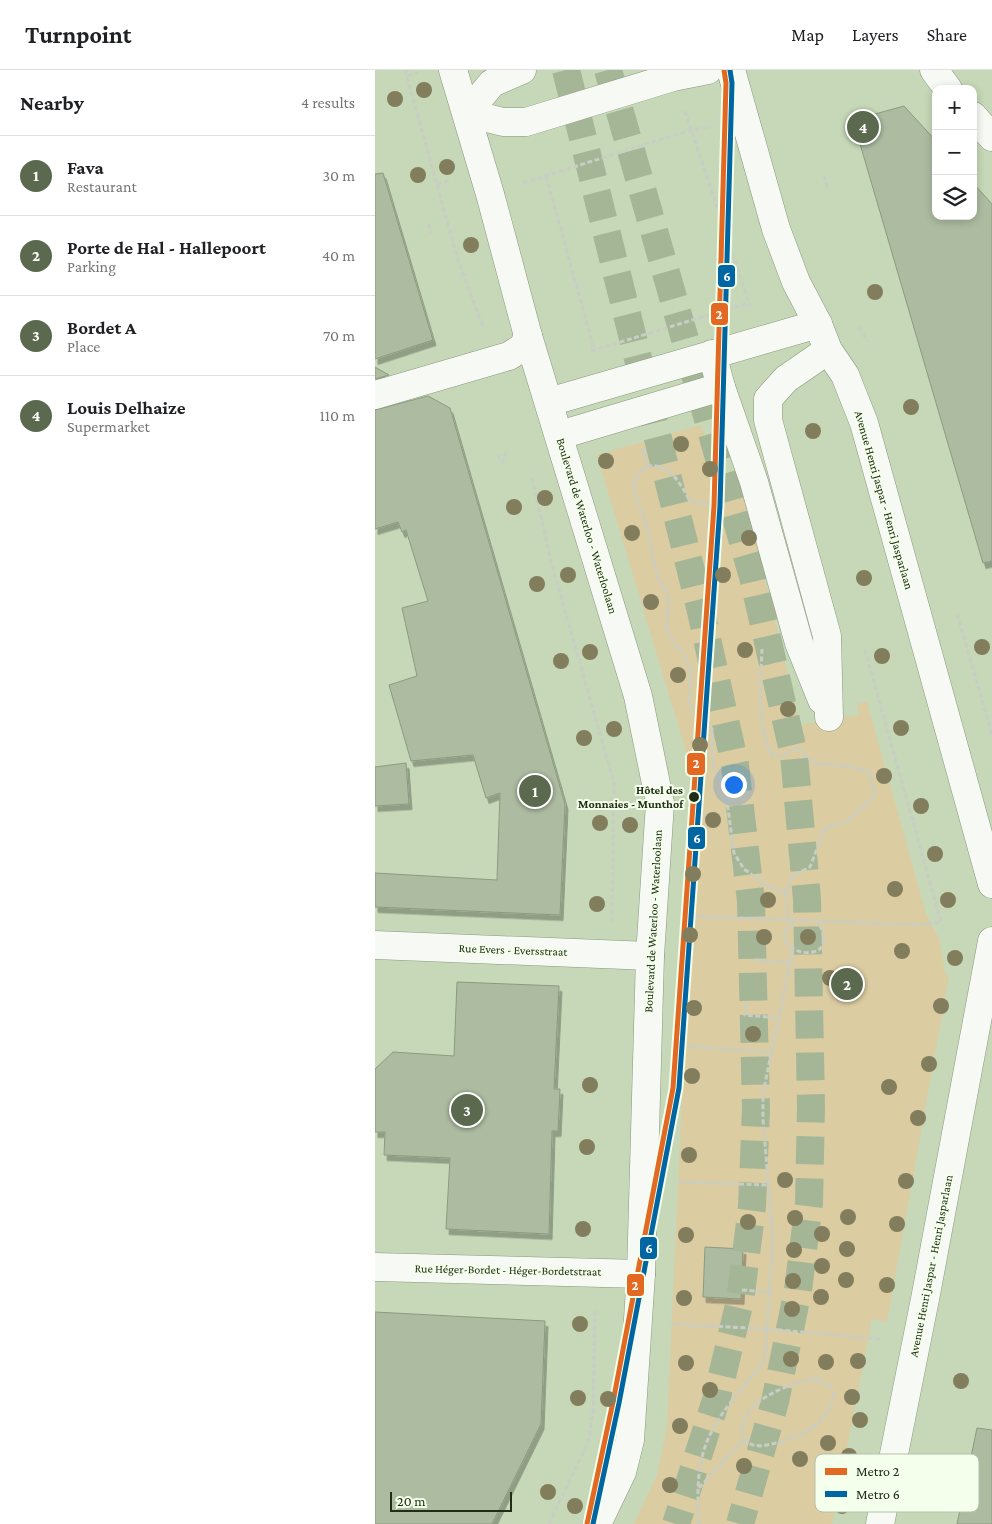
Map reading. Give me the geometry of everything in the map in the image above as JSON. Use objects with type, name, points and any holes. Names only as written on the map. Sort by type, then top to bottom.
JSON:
[{"type":"main road","name":"Boulevard de Waterloo - Waterloolaan","points":[[453,70],[467,113],[528,336],[560,435],[638,696],[659,803],[650,956],[641,1274],[631,1440],[622,1472],[597,1524]]},
{"type":"main road","points":[[522,70],[492,83],[467,113],[503,122],[526,122],[673,77],[708,70]]},
{"type":"main road","name":"Avenue Henri Jaspar - Henri Jasparlaan","points":[[731,70],[746,120],[756,164],[776,229],[796,282],[829,350],[845,374],[864,422],[992,884]]},
{"type":"main road","points":[[977,120],[992,137]]},
{"type":"main road","points":[[549,402],[818,324]]},
{"type":"main road","points":[[375,395],[509,356],[523,347],[528,336]]},
{"type":"main road","points":[[712,354],[721,388],[754,482],[799,643],[829,717],[827,636],[768,420],[768,399],[786,379],[829,350]]},
{"type":"main road","points":[[560,435],[721,388]]},
{"type":"main road","name":"Avenue Henri Jaspar - Henri Jasparlaan","points":[[894,1454],[986,1008],[992,941]]},
{"type":"main road","name":"Rue Evers - Eversstraat","points":[[375,945],[650,956]]},
{"type":"main road","name":"Rue Héger-Bordet - Héger-Bordetstraat","points":[[375,1267],[641,1274]]},
{"type":"path","points":[[405,70],[458,260],[496,360]]},
{"type":"path","points":[[519,184],[691,130],[746,120]]},
{"type":"path","points":[[546,176],[594,348]]},
{"type":"path","points":[[824,176],[828,189]]},
{"type":"path","points":[[429,224],[431,233]]},
{"type":"path","points":[[641,442],[647,466],[634,480],[634,491],[647,528],[657,575],[669,598],[666,630],[677,647],[683,652],[691,671],[689,704],[695,714],[707,722],[712,729],[713,762],[715,771],[725,786],[734,853],[744,869],[766,885],[786,894],[789,920]]},
{"type":"path","points":[[497,455],[503,464],[506,452]]},
{"type":"path","points":[[531,473],[552,565],[614,783],[612,928]]},
{"type":"path","points":[[678,916],[925,926],[941,922]]},
{"type":"path","points":[[699,1524],[700,1466],[708,1436],[723,1410],[762,1364],[768,1329],[773,1242],[763,1102],[771,1052],[793,950],[787,939],[787,933],[795,921]]},
{"type":"path","points":[[793,950],[805,954],[816,950],[820,946],[823,934],[818,922]]},
{"type":"path","points":[[755,960],[790,963]]},
{"type":"path","points":[[747,1003],[745,1015],[779,1018]]},
{"type":"path","points":[[681,1046],[771,1052]]},
{"type":"path","points":[[675,1181],[768,1185]]},
{"type":"path","points":[[741,1290],[770,1292]]},
{"type":"path","points":[[549,1524],[588,1442],[593,1412],[595,1304]]},
{"type":"path","points":[[663,1324],[768,1329],[888,1339],[916,1345]]},
{"type":"path","points":[[816,1379],[829,1384],[833,1388],[834,1394],[830,1407],[810,1429],[790,1439],[771,1444],[752,1445],[744,1439],[742,1434],[743,1421],[756,1404],[772,1393],[801,1382],[816,1379]]},
{"type":"path","points":[[699,1488],[744,1439]]},
{"type":"shaded area","points":[[701,425],[716,477],[738,468],[800,725],[859,715],[857,704],[867,702],[926,914],[939,938],[945,974],[949,976],[887,1322],[872,1319],[846,1454],[815,1454],[815,1512],[834,1512],[832,1524],[634,1524],[657,1475],[667,1427],[695,812],[685,748],[597,455]]},
{"type":"building","points":[[904,106],[932,137],[932,220],[977,220],[977,187],[992,204],[992,561],[983,563],[853,120]]},
{"type":"building","points":[[383,173],[433,340],[375,359],[375,174]]},
{"type":"building","points":[[375,367],[389,375],[375,379]]},
{"type":"building","points":[[428,396],[450,408],[565,804],[560,915],[375,907],[375,873],[497,880],[500,793],[486,798],[473,755],[411,761],[389,685],[417,676],[402,608],[428,601],[406,530],[402,532],[398,522],[375,529],[375,410]]},
{"type":"building","points":[[406,763],[409,804],[375,806],[375,767]]},
{"type":"building","points":[[457,982],[559,986],[554,1089],[560,1089],[558,1131],[552,1131],[549,1234],[446,1229],[450,1158],[384,1155],[385,1132],[375,1132],[375,1069],[393,1052],[454,1056]]},
{"type":"building","points":[[705,1247],[743,1249],[741,1299],[703,1297]]},
{"type":"building","points":[[375,1312],[545,1321],[541,1424],[492,1524],[375,1524]]},
{"type":"building","points":[[977,1428],[992,1430],[992,1524],[957,1524],[960,1512],[979,1512],[979,1454],[972,1454]]},
{"type":"tunnel","points":[[566,70],[700,607],[735,765],[751,901],[756,1109],[752,1207],[740,1301],[717,1397],[676,1524]]},
{"type":"tunnel","points":[[608,70],[753,577],[794,755],[807,899],[811,1106],[809,1203],[798,1290],[775,1402],[740,1524]]},
{"type":"metro line","name":"2","points":[[587,1524],[613,1402],[673,1088],[714,506],[726,83],[724,70]]},
{"type":"metro line","name":"6","points":[[593,1524],[619,1403],[679,1088],[720,506],[732,83],[730,70]]},
{"type":"place","name":"Louis Delhaize","points":[[863,127]]},
{"type":"place","name":"Fava","points":[[535,791]]},
{"type":"place","name":"Hôtel des Monnaies - Munthof","points":[[694,797]]},
{"type":"place","name":"Porte de Hal - Hallepoort","points":[[847,984]]},
{"type":"place","name":"Bordet A","points":[[467,1110]]}]
